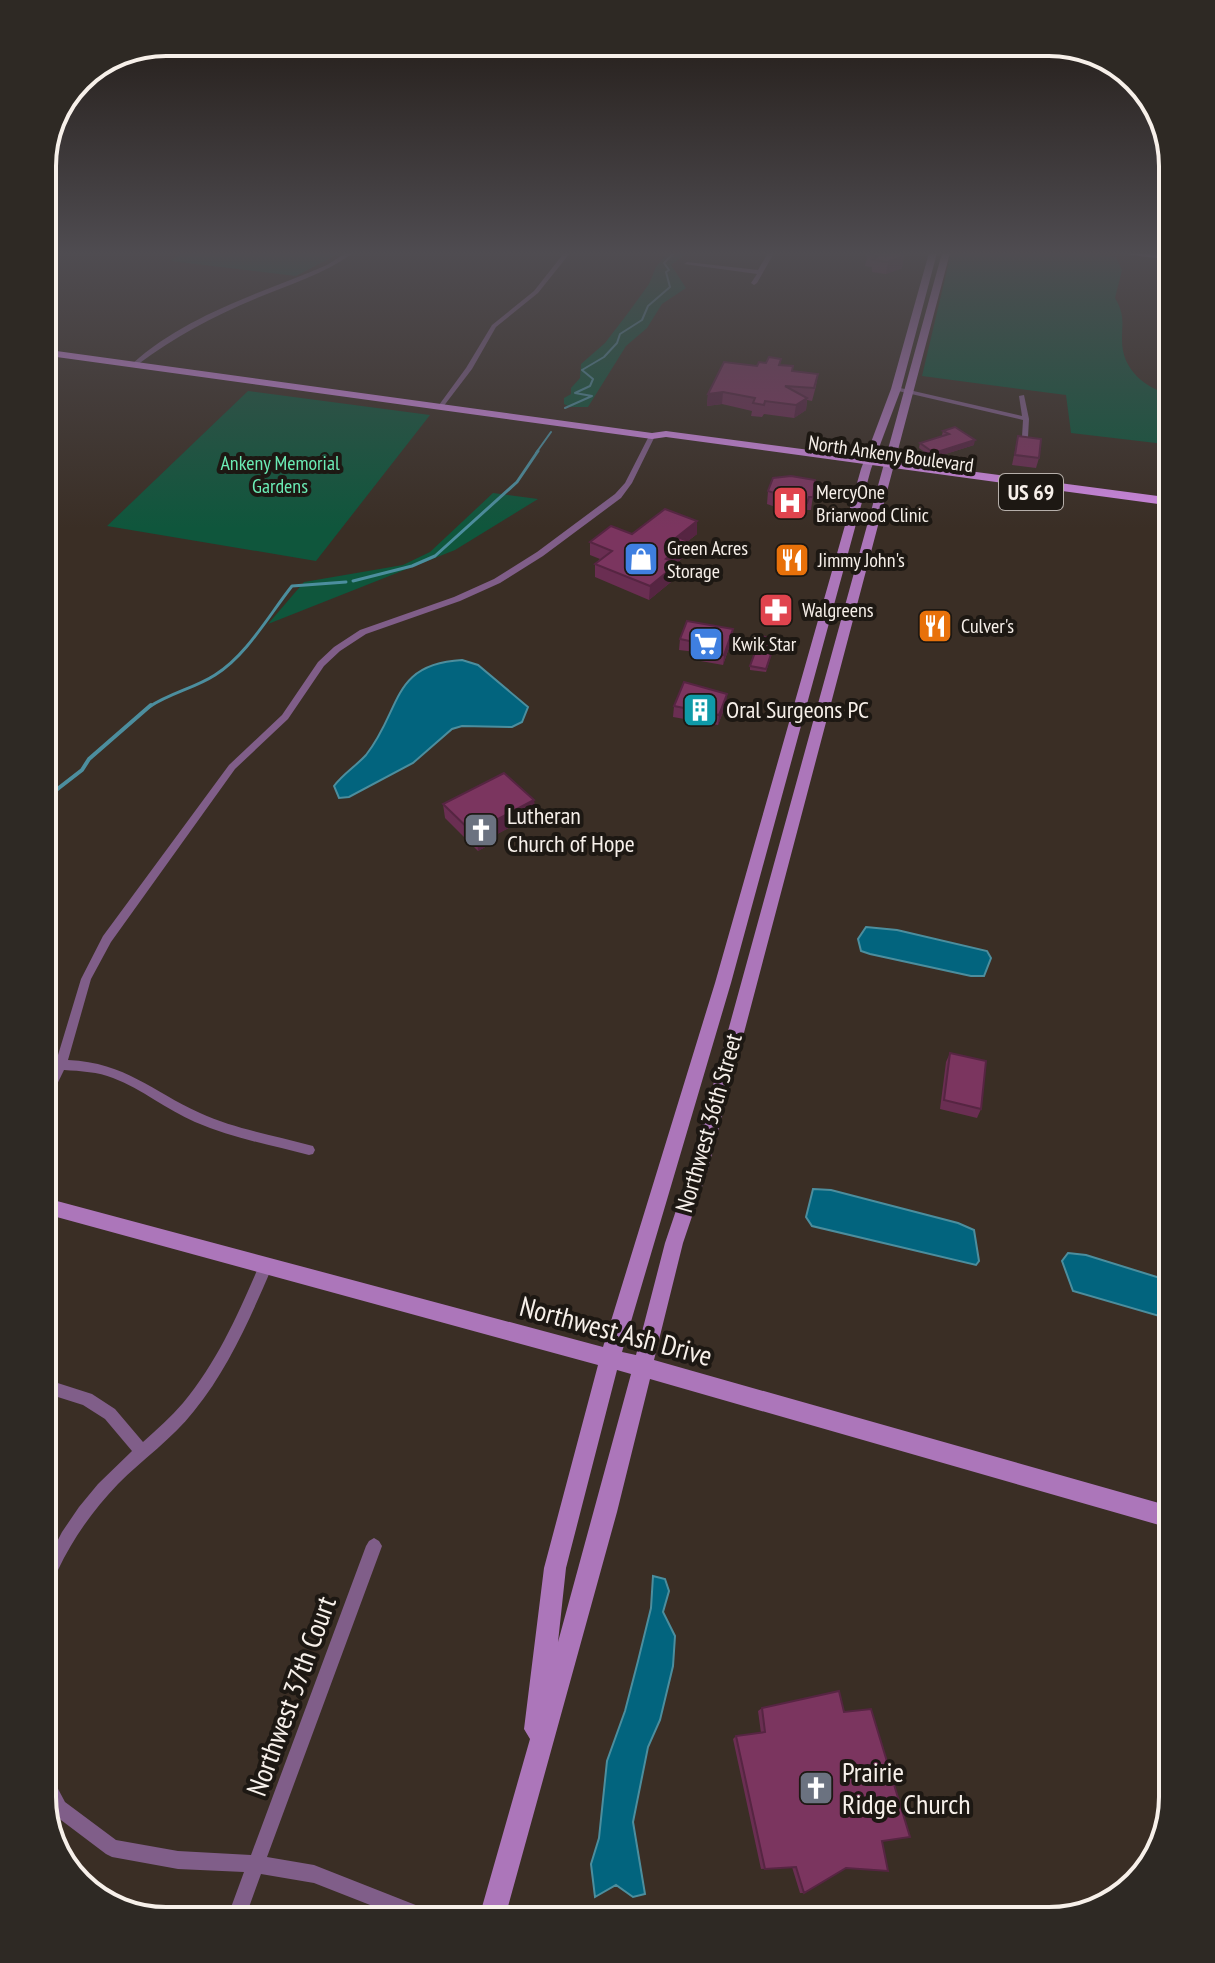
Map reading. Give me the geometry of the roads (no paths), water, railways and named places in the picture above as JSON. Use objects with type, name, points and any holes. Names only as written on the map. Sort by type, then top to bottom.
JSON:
[{"type":"main road","name":"Northwest 36th Street","points":[[531,1778],[555,1568],[610,1358],[723,983],[868,465],[896,389],[908,345]]},
{"type":"main road","name":"Northwest 36th Street","points":[[495,1907],[606,1512],[674,1243],[699,1169],[921,345]]},
{"type":"main road","name":"US 69","points":[[56,354],[140,365]]},
{"type":"main road","name":"North Ankeny Boulevard","points":[[140,365],[652,436],[663,441],[1159,500]]},
{"type":"main road","name":"North Ankeny Boulevard","points":[[890,468],[1159,511]]},
{"type":"main road","name":"Northwest Ash Drive","points":[[56,1209],[610,1358],[1159,1514]]},
{"type":"street","points":[[140,365],[165,345]]},
{"type":"street","points":[[441,406],[483,345]]},
{"type":"street","points":[[896,389],[948,398],[988,414],[1026,419]]},
{"type":"street","points":[[1022,396],[1025,437]]},
{"type":"street","points":[[56,1075],[86,979],[107,939],[232,767],[285,717],[321,664],[363,632],[457,599],[497,581],[540,554],[618,496],[652,436]]},
{"type":"street","points":[[61,1065],[108,1070],[149,1088],[197,1117],[309,1150]]},
{"type":"street","points":[[56,1557],[78,1520],[104,1488],[177,1420],[203,1388],[266,1265]]},
{"type":"street","points":[[56,1389],[87,1399],[110,1414],[142,1452]]},
{"type":"street","name":"Northwest 37th Court","points":[[240,1907],[374,1546]]},
{"type":"street","points":[[57,1804],[112,1848],[178,1860],[255,1864],[314,1874],[399,1907]]},
{"type":"water","points":[[462,660],[478,665],[528,707],[522,722],[512,727],[462,726],[452,729],[413,763],[349,797],[339,798],[334,786],[366,755],[409,680],[439,663]]},
{"type":"water","points":[[866,927],[897,930],[987,951],[991,958],[984,976],[971,976],[870,954],[861,951],[858,939]]},
{"type":"water","points":[[813,1189],[831,1190],[958,1223],[974,1230],[979,1261],[976,1265],[812,1226],[806,1217]]},
{"type":"water","points":[[1068,1253],[1086,1255],[1159,1278],[1159,1316],[1073,1291],[1062,1261]]},
{"type":"water","points":[[653,1576],[665,1579],[669,1591],[663,1612],[675,1636],[673,1666],[660,1720],[648,1747],[633,1822],[645,1894],[633,1897],[616,1885],[595,1897],[591,1864],[599,1838],[607,1761],[638,1661],[651,1608]]},
{"type":"waterway","points":[[565,408],[592,396],[575,393],[590,386],[593,379],[582,370],[604,357],[616,345]]},
{"type":"waterway","points":[[536,453],[551,432]]},
{"type":"waterway","points":[[353,581],[412,566],[435,556],[517,482],[538,451]]},
{"type":"waterway","points":[[149,707],[207,680],[227,667],[247,646],[292,586],[346,582]]},
{"type":"waterway","points":[[56,790],[151,705]]},
{"type":"place","name":"MercyOne Briarwood Clinic","points":[[790,503]]},
{"type":"place","name":"Green Acres Storage","points":[[641,559]]},
{"type":"place","name":"Jimmy John's","points":[[792,560]]},
{"type":"place","name":"Walgreens","points":[[776,610]]},
{"type":"place","name":"Culver's","points":[[935,626]]},
{"type":"place","name":"Kwik Star","points":[[706,644]]},
{"type":"place","name":"Oral Surgeons PC","points":[[700,710]]},
{"type":"place","name":"Lutheran Church of Hope","points":[[481,830]]},
{"type":"place","name":"Prairie Ridge Church","points":[[816,1788]]},
{"type":"park label","name":"Ankeny Memorial Gardens","points":[[280,474]]}]
